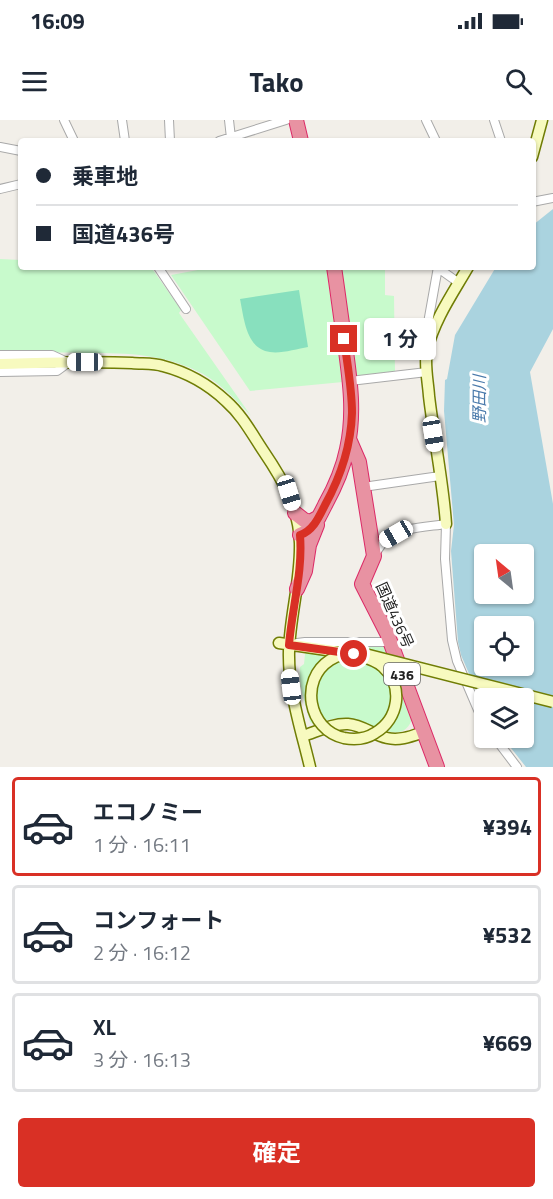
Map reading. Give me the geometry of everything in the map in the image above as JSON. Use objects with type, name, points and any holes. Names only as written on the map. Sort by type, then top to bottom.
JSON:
[{"type":"highway","points":[[296,120],[300,138]]},
{"type":"highway","points":[[297,589],[305,571],[309,546],[319,517],[338,478],[349,439],[352,412],[350,381],[334,270]]},
{"type":"highway","points":[[349,439],[359,462],[374,556]]},
{"type":"highway","points":[[295,513],[310,522],[319,517]]},
{"type":"highway","points":[[300,535],[306,533],[319,517]]},
{"type":"highway","name":"国道436号","points":[[374,556],[362,584],[390,642],[437,767]]},
{"type":"street","points":[[64,120],[73,138]]},
{"type":"street","points":[[122,120],[125,138]]},
{"type":"street","points":[[169,120],[170,138]]},
{"type":"street","points":[[229,120],[231,138],[286,120]]},
{"type":"street","points":[[426,120],[435,138]]},
{"type":"street","points":[[494,120],[500,138]]},
{"type":"street","points":[[536,139],[540,122]]},
{"type":"street","points":[[0,147],[18,150]]},
{"type":"street","points":[[0,189],[18,185]]},
{"type":"street","points":[[536,201],[553,198]]},
{"type":"street","points":[[160,270],[186,309]]},
{"type":"street","points":[[431,335],[428,323],[437,270]]},
{"type":"street","points":[[442,270],[459,283]]},
{"type":"street","points":[[466,270],[440,315],[426,353],[433,434],[446,524],[445,559],[452,640],[457,662],[474,701]]},
{"type":"street","points":[[0,355],[51,356],[69,362]]},
{"type":"street","points":[[0,372],[57,371],[69,362]]},
{"type":"street","points":[[0,364],[117,362],[161,365],[188,375],[206,385],[242,418],[289,493],[300,535],[297,589],[284,644],[291,687],[310,767]]},
{"type":"street","points":[[350,381],[427,372]]},
{"type":"street","points":[[363,487],[440,476]]},
{"type":"street","points":[[374,556],[385,540],[396,534],[446,524]]},
{"type":"street","points":[[284,644],[390,642]]},
{"type":"street","points":[[284,644],[354,654],[381,665],[393,680],[396,691],[394,712],[379,731],[359,739],[337,736],[329,732],[315,714],[311,706],[310,695],[316,674],[330,660],[346,654],[361,653],[553,702]]},
{"type":"street","points":[[303,736],[340,724],[362,727],[388,738],[400,739],[424,732]]},
{"type":"street","points":[[503,748],[517,767]]},
{"type":"green space","points":[[0,259],[18,260],[18,270],[153,270],[181,310],[179,313],[251,416],[210,378],[175,362],[117,353],[0,353]]},
{"type":"green space","points":[[198,270],[326,270],[343,382],[250,391],[171,275]]},
{"type":"green space","points":[[340,270],[385,270],[385,295],[394,296],[395,372],[355,376]]},
{"type":"green space","points":[[299,290],[308,347],[279,352],[262,350],[251,339],[240,299]]},
{"type":"green space","points":[[315,644],[382,645],[391,653],[413,716],[409,726],[402,731],[395,732],[350,718],[313,724],[310,722],[301,688],[300,667],[304,664],[305,654]]},
{"type":"water","name":"野田川","points":[[553,209],[553,329],[530,372],[553,504],[553,767],[526,767],[511,748],[534,748],[534,688],[475,688],[461,655],[451,551],[454,525],[444,411],[445,380],[455,335],[494,270],[536,270],[536,223]]},
{"type":"route","points":[[344,339],[350,381],[349,439],[334,488],[319,517],[306,533],[300,535],[297,589],[289,645],[354,654]]}]
